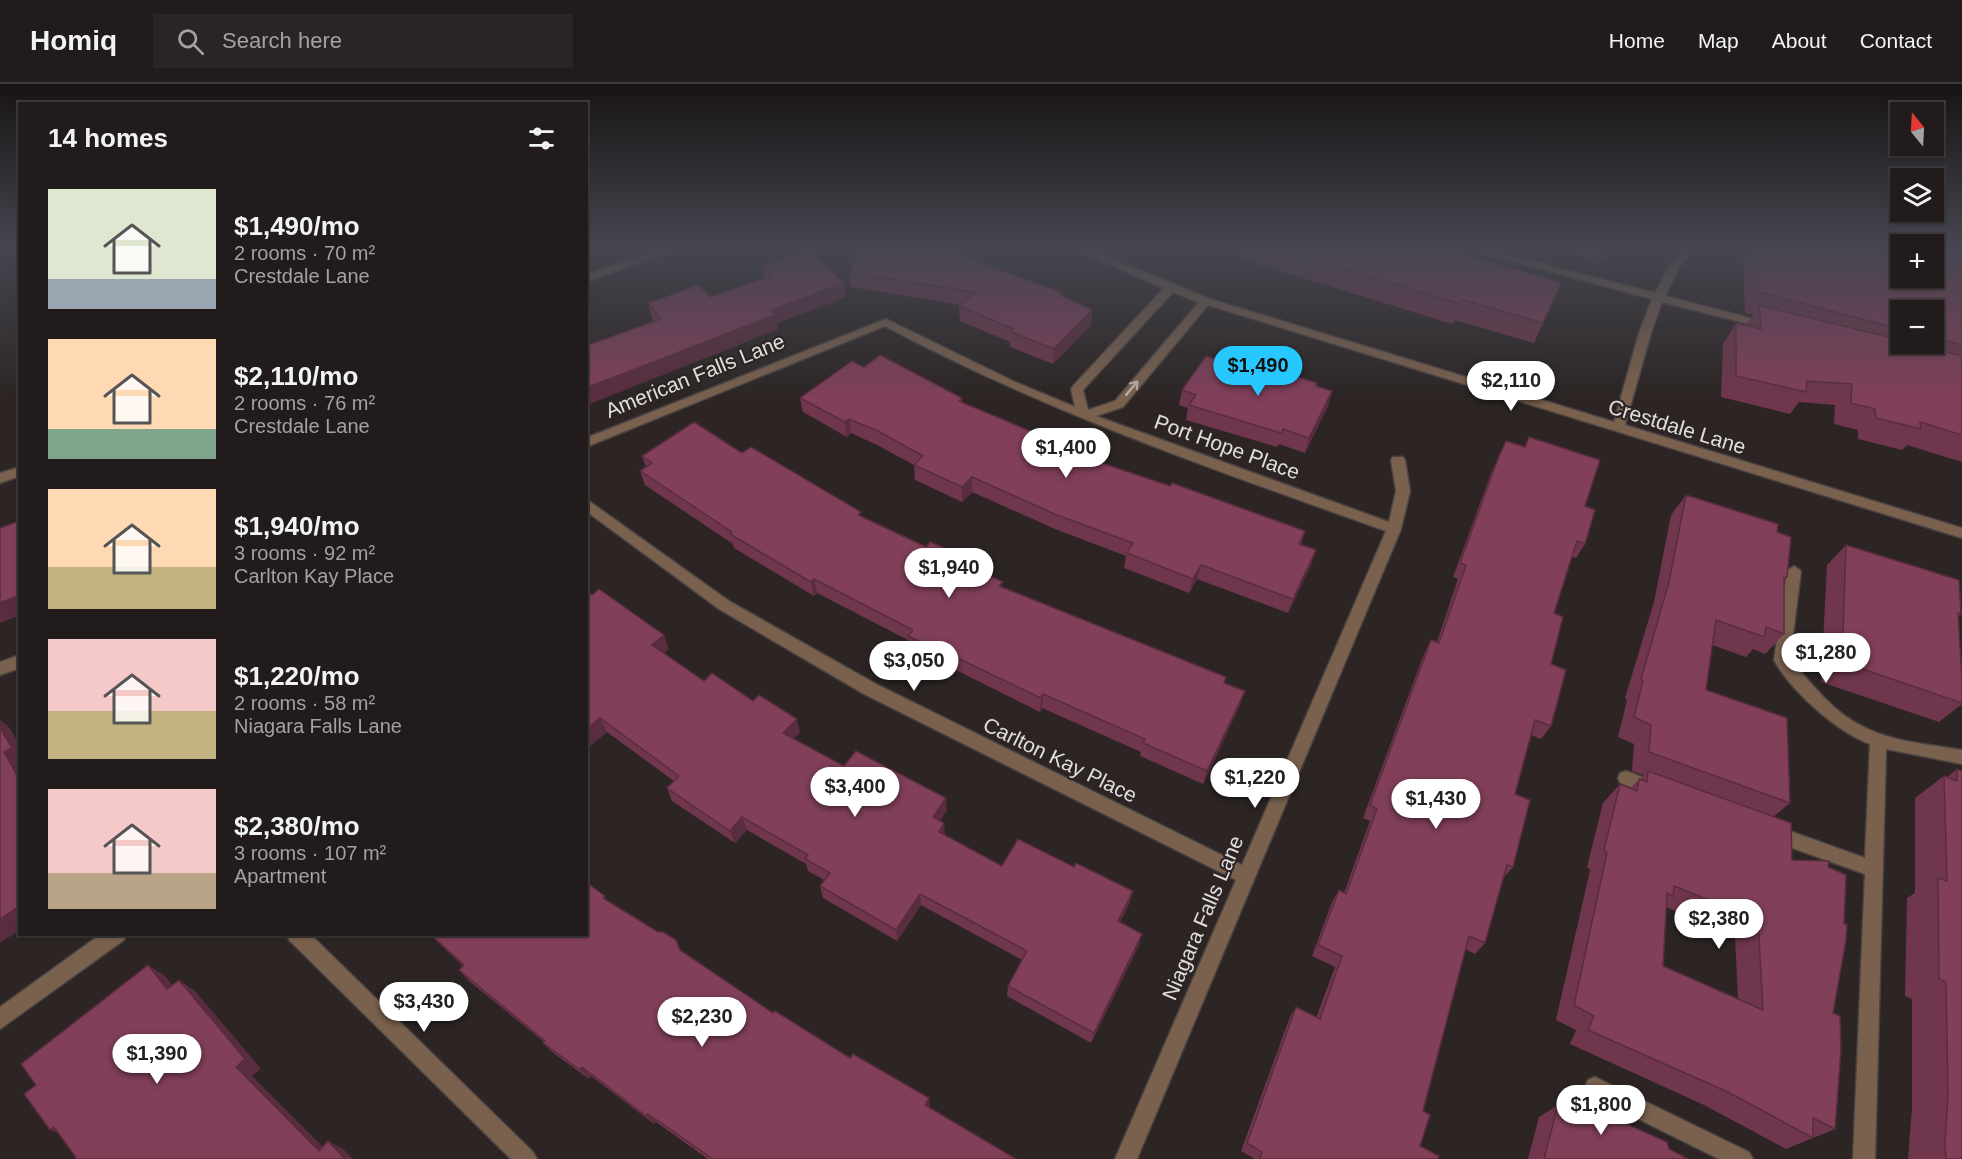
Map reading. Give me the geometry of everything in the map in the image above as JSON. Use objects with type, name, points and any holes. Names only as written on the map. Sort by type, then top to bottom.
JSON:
[{"type":"street","points":[[1161,298],[1077,390],[1083,416],[1119,404],[1206,300]]},
{"type":"street","name":"Crestdale Lane","points":[[1200,298],[1618,429],[1962,533]]},
{"type":"street","points":[[1654,298],[1781,329]]},
{"type":"street","points":[[1618,429],[1657,299]]},
{"type":"street","name":"Port Hope Place","points":[[886,322],[936,350],[1083,416],[1394,529]]},
{"type":"street","name":"American Falls Lane","points":[[588,442],[886,322]]},
{"type":"street","name":"Niagara Falls Lane","points":[[1126,1159],[1394,529],[1403,491],[1398,460]]},
{"type":"street","points":[[0,478],[18,472]]},
{"type":"street","name":"Carlton Kay Place","points":[[588,505],[724,605],[870,689],[1245,876]]},
{"type":"street","points":[[1794,571],[1782,660],[1805,688],[1853,730],[1906,748],[1962,757]]},
{"type":"street","points":[[0,669],[18,663]]},
{"type":"street","points":[[1864,1159],[1878,739]]},
{"type":"street","points":[[1626,778],[1669,794]]},
{"type":"street","points":[[1756,826],[1875,870]]},
{"type":"street","points":[[0,1019],[114,936]]},
{"type":"street","points":[[298,936],[525,1159]]},
{"type":"street","points":[[1595,1087],[1742,1159]]},
{"type":"building","points":[[662,298],[803,298],[771,310],[775,315],[588,387],[588,340],[591,344],[661,319],[648,303]]},
{"type":"building","points":[[968,298],[1067,298],[1092,310],[1054,349],[1011,332],[1014,329],[959,306]]},
{"type":"building","points":[[1442,298],[1554,298],[1543,323],[1463,300],[1461,304]]},
{"type":"building","points":[[1782,298],[1962,298],[1962,345],[1944,340],[1944,300],[1890,300],[1890,326]]},
{"type":"building","points":[[1759,305],[1890,338],[1890,354],[1944,354],[1944,352],[1962,356],[1962,435],[1920,422],[1921,429],[1876,418],[1875,409],[1851,403],[1852,384],[1807,381],[1806,392],[1736,376],[1736,323],[1761,329]]},
{"type":"building","points":[[880,355],[962,398],[959,401],[1075,450],[1072,453],[1170,486],[1172,483],[1305,531],[1299,544],[1316,550],[1293,599],[1201,565],[1193,579],[1127,553],[1133,543],[1057,515],[972,477],[962,487],[914,465],[923,456],[876,430],[849,419],[845,422],[800,398],[852,361],[864,367]]},
{"type":"building","points":[[1206,356],[1280,381],[1285,373],[1317,383],[1316,386],[1332,391],[1309,438],[1283,429],[1281,433],[1189,405],[1196,395],[1182,390]]},
{"type":"building","points":[[694,422],[742,453],[751,447],[861,512],[858,515],[926,547],[930,542],[957,553],[964,564],[1003,582],[999,586],[1226,677],[1224,683],[1245,691],[1207,771],[1143,743],[1145,739],[1043,694],[1041,698],[908,636],[913,630],[814,579],[811,582],[730,534],[732,532],[640,471],[652,463],[642,456]]},
{"type":"building","points":[[1529,437],[1600,460],[1585,506],[1595,510],[1585,544],[1577,541],[1554,613],[1563,617],[1551,664],[1566,670],[1551,726],[1535,720],[1515,794],[1530,800],[1513,867],[1507,865],[1485,943],[1469,936],[1423,1111],[1430,1115],[1420,1146],[1439,1156],[1438,1159],[1260,1159],[1262,1152],[1247,1143],[1296,1007],[1320,1019],[1342,956],[1318,945],[1339,890],[1346,894],[1377,809],[1370,805],[1431,640],[1439,643],[1466,565],[1460,563],[1499,456],[1506,441],[1525,447]]},
{"type":"building","points":[[1686,495],[1778,524],[1777,532],[1791,537],[1787,577],[1784,578],[1784,634],[1766,627],[1764,637],[1716,620],[1706,690],[1787,718],[1790,803],[1649,752],[1651,725],[1634,717],[1643,681],[1641,679],[1669,582]]},
{"type":"building","points":[[18,521],[18,596],[0,603],[0,528]]},
{"type":"building","points":[[1846,545],[1959,580],[1961,614],[1958,613],[1962,703],[1842,662]]},
{"type":"building","points":[[599,589],[664,635],[652,645],[704,681],[712,673],[753,701],[759,695],[797,719],[783,733],[844,766],[856,751],[946,798],[933,817],[944,823],[939,832],[1002,866],[1018,839],[1074,867],[1076,863],[1133,891],[1118,921],[1142,934],[1094,1033],[1008,986],[1027,951],[920,894],[896,930],[820,886],[830,873],[805,859],[808,855],[742,817],[730,831],[667,788],[679,776],[600,718],[588,728],[588,592],[592,595]]},
{"type":"building","points":[[0,728],[12,748],[4,752],[18,777],[18,907],[0,919]]},
{"type":"building","points":[[1957,769],[1962,771],[1962,1159],[1946,1159],[1948,1094],[1946,982],[1939,979],[1938,878],[1947,881],[1944,776],[1957,781]]},
{"type":"building","points":[[1648,771],[1791,823],[1792,860],[1829,861],[1828,867],[1846,875],[1844,924],[1847,924],[1846,940],[1833,1013],[1840,1016],[1841,1050],[1835,1129],[1813,1118],[1813,1138],[1728,1092],[1588,1030],[1594,1016],[1574,1005],[1607,853],[1604,850],[1620,784],[1637,791],[1639,779],[1647,782]],"holes":[[[1674,886],[1758,920],[1763,1010],[1663,966],[1667,893],[1673,896]]]},
{"type":"building","points":[[588,883],[605,896],[603,898],[658,932],[663,932],[676,940],[680,950],[773,1013],[775,1011],[850,1058],[853,1054],[929,1098],[925,1105],[1016,1159],[713,1159],[648,1114],[646,1116],[582,1067],[580,1070],[543,1043],[545,1041],[459,970],[464,965],[432,936],[588,936]]},
{"type":"building","points":[[148,965],[167,989],[179,980],[245,1059],[236,1067],[319,1151],[328,1141],[345,1159],[77,1159],[54,1127],[50,1130],[24,1094],[36,1085],[21,1064]]},
{"type":"building","points":[[1580,1095],[1625,1116],[1624,1123],[1667,1142],[1669,1149],[1688,1159],[1544,1159],[1558,1105],[1576,1114]]}]
